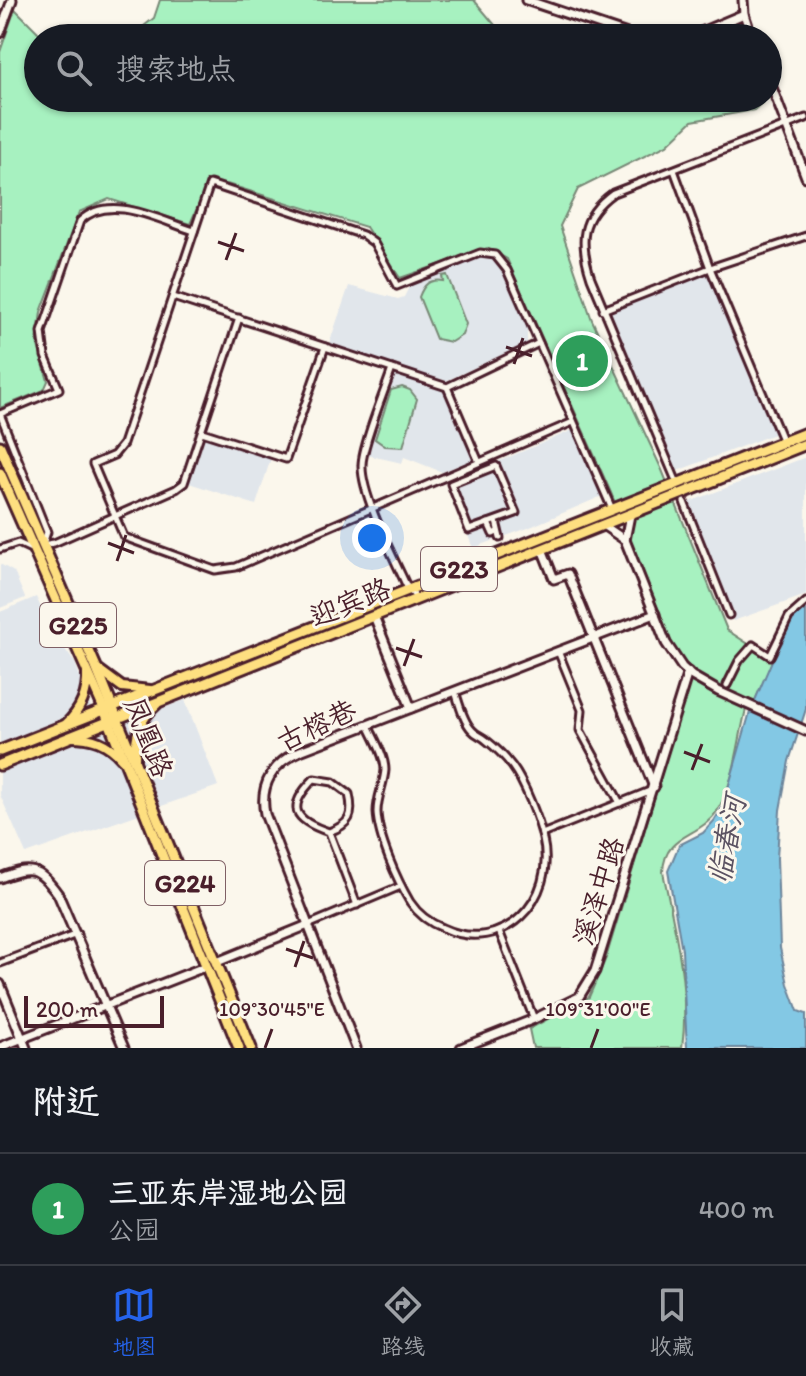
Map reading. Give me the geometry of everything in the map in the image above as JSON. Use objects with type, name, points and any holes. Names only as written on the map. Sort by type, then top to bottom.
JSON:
[{"type":"highway","name":"迎宾路","points":[[0,751],[806,433]]},
{"type":"highway","name":"迎宾路","points":[[0,765],[806,444]]},
{"type":"highway","name":"凤凰路","points":[[0,446],[251,1048]]},
{"type":"highway","name":"凤凰路","points":[[0,473],[33,550],[92,670]]},
{"type":"highway","points":[[424,583],[429,594]]},
{"type":"highway","points":[[390,609],[408,589]]},
{"type":"highway","points":[[387,598],[392,602],[390,609]]},
{"type":"highway","name":"凤凰路","points":[[113,720],[124,761],[239,1048]]},
{"type":"main road","points":[[66,724],[77,714],[85,698],[92,670],[122,687],[155,689]]},
{"type":"main road","points":[[135,764],[138,727],[144,715],[159,702]]},
{"type":"main road","points":[[70,737],[91,737],[103,742],[124,761]]},
{"type":"street","points":[[0,33],[12,0]]},
{"type":"street","points":[[526,0],[597,24]]},
{"type":"street","points":[[743,0],[747,24]]},
{"type":"street","points":[[720,24],[744,14]]},
{"type":"street","points":[[782,111],[806,177]]},
{"type":"street","points":[[677,484],[603,310],[585,258],[585,228],[593,213],[613,193],[806,118]]},
{"type":"street","points":[[674,170],[710,268],[783,442]]},
{"type":"street","points":[[573,422],[236,567],[215,570],[127,539],[93,464],[114,455],[123,444],[210,184],[363,235],[374,243],[397,286],[480,253],[495,255],[507,270],[612,509]]},
{"type":"street","points":[[43,545],[47,532],[0,414],[59,389],[45,356],[42,332],[80,221],[102,209],[126,209],[194,231]]},
{"type":"street","points":[[603,310],[710,268],[806,236]]},
{"type":"street","points":[[173,297],[447,387],[539,343]]},
{"type":"street","points":[[0,549],[18,543],[33,550],[54,543],[184,483],[239,318]]},
{"type":"street","points":[[202,432],[286,459],[325,347]]},
{"type":"street","points":[[392,369],[361,463],[373,508],[408,589],[418,598]]},
{"type":"street","points":[[447,387],[479,462]]},
{"type":"street","points":[[496,466],[516,513],[496,521],[469,530],[450,483],[496,466]]},
{"type":"street","points":[[684,502],[729,615]]},
{"type":"street","points":[[630,515],[625,540],[672,656],[688,672],[742,703],[806,731]]},
{"type":"street","points":[[488,523],[493,534],[499,535],[496,521]]},
{"type":"street","points":[[603,525],[625,540]]},
{"type":"street","points":[[542,549],[554,579],[568,574],[653,788],[542,834]]},
{"type":"street","points":[[727,685],[739,661],[753,645],[770,656],[789,617],[806,602]]},
{"type":"street","name":"古榕巷","points":[[356,1048],[265,814],[265,786],[273,770],[287,758],[655,614]]},
{"type":"street","points":[[374,616],[411,708]]},
{"type":"street","points":[[558,651],[582,710],[580,730],[620,803]]},
{"type":"street","name":"溪泽中路","points":[[461,1048],[579,997],[595,971],[688,672]]},
{"type":"street","points":[[368,725],[385,767],[378,795],[380,830],[401,886],[413,907],[430,923],[452,933],[475,935],[499,931],[519,919],[535,902],[545,880],[547,857],[542,834],[512,766],[469,728],[455,691]]},
{"type":"street","points":[[329,832],[341,828],[351,819],[353,812],[349,794],[333,782],[314,779],[299,795],[296,805],[301,819],[329,832],[357,905]]},
{"type":"street","points":[[0,878],[23,869],[42,874],[58,894],[124,1048]]},
{"type":"street","points":[[217,962],[401,886]]},
{"type":"street","points":[[499,931],[534,1019]]},
{"type":"street","points":[[0,963],[77,934]]},
{"type":"street","points":[[0,1047],[207,966]]},
{"type":"street","points":[[0,984],[26,1048]]},
{"type":"shaded area","points":[[475,257],[494,257],[527,320],[527,343],[446,381],[329,344],[349,286],[398,299],[404,297],[410,285]]},
{"type":"shaded area","points":[[707,273],[774,434],[677,471],[610,311]]},
{"type":"shaded area","points":[[394,375],[446,390],[474,457],[471,461],[442,472],[404,457],[402,463],[367,455]]},
{"type":"shaded area","points":[[573,430],[602,496],[473,548],[447,483]]},
{"type":"shaded area","points":[[205,436],[271,458],[256,505],[189,483]]},
{"type":"shaded area","points":[[806,457],[806,595],[733,621],[687,503]]},
{"type":"shaded area","points":[[0,564],[14,572],[25,598],[0,608]]},
{"type":"shaded area","points":[[36,597],[53,633],[75,663],[103,730],[185,700],[218,786],[26,854],[0,795],[0,612]]},
{"type":"green space","points":[[160,0],[474,0],[494,24],[146,24],[154,18]]},
{"type":"green space","points":[[15,9],[30,24],[24,24],[24,112],[743,112],[692,121],[667,145],[578,189],[560,226],[592,320],[662,470],[727,630],[773,660],[754,703],[701,677],[677,656],[611,493],[507,259],[487,248],[400,278],[366,227],[227,184],[206,188],[190,224],[109,199],[79,212],[41,312],[37,342],[48,381],[44,390],[0,408],[0,52]]},
{"type":"green space","points":[[447,275],[466,324],[462,335],[451,342],[436,339],[419,297],[428,283],[443,281],[442,276]]},
{"type":"green space","points":[[402,387],[410,390],[417,399],[403,447],[385,446],[375,439],[391,390]]},
{"type":"green space","points":[[690,680],[746,709],[723,800],[710,820],[676,843],[665,859],[663,872],[683,982],[682,1048],[533,1048],[529,1029],[589,997],[606,958]]},
{"type":"water","name":"临春河","points":[[806,605],[806,709],[789,761],[780,810],[777,858],[780,948],[798,1011],[806,1014],[806,1048],[687,1048],[682,950],[668,871],[679,845],[703,833],[723,806],[750,712],[788,623]]},
{"type":"place","name":"三亚东岸湿地公园","points":[[582,361]]}]
